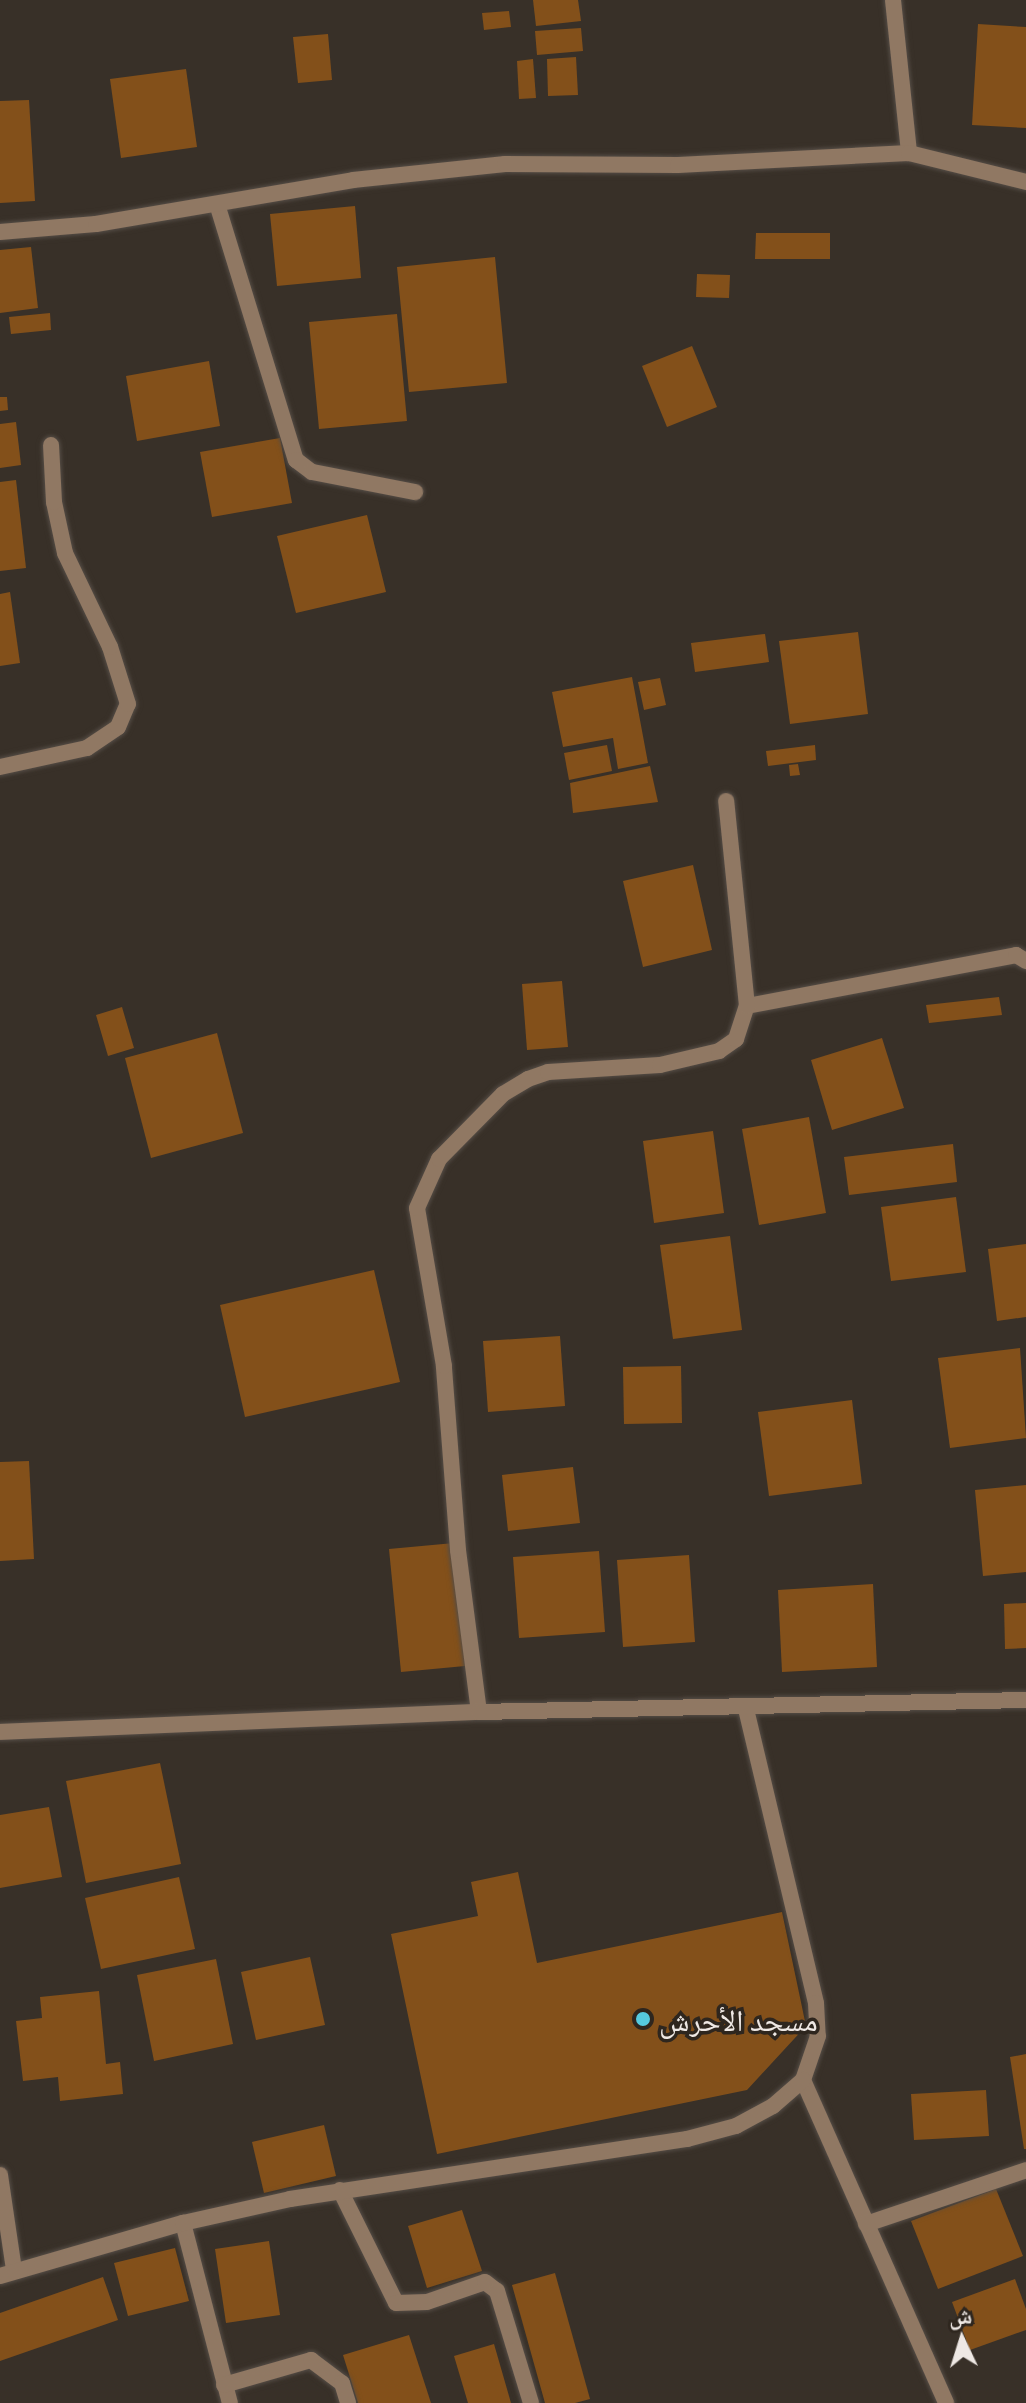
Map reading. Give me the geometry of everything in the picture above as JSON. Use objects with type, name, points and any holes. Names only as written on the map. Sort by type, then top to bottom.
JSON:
[{"type":"street","points":[[893,0],[909,153]]},
{"type":"street","points":[[0,232],[217,204],[447,167],[678,165],[909,153],[1026,182]]},
{"type":"street","points":[[217,204],[296,460],[312,472],[415,492]]},
{"type":"street","points":[[0,767],[87,748],[118,727],[128,704],[110,647],[65,553],[54,502],[51,445]]},
{"type":"street","points":[[479,1712],[458,1550],[444,1366],[417,1208],[424,1185],[462,1132],[528,1079],[548,1072],[660,1065],[719,1051],[736,1039],[747,1006],[726,801]]},
{"type":"street","points":[[747,1006],[1016,955],[1026,961]]},
{"type":"street","points":[[0,1732],[479,1712],[746,1709],[1026,1700]]},
{"type":"street","points":[[0,2175],[7,2273],[183,2223],[340,2190],[687,2139],[736,2126],[773,2106],[803,2080],[818,2036],[816,2003],[746,1709]]},
{"type":"street","points":[[803,2080],[946,2403]]},
{"type":"street","points":[[866,2224],[1026,2170]]},
{"type":"street","points":[[340,2190],[396,2303],[427,2302],[485,2282],[497,2291],[531,2403]]},
{"type":"street","points":[[183,2223],[230,2403]]},
{"type":"street","points":[[224,2385],[311,2360],[342,2383],[348,2403]]},
{"type":"building","points":[[533,0],[578,0],[581,21],[536,26]]},
{"type":"building","points":[[509,11],[511,27],[484,30],[482,13]]},
{"type":"building","points":[[978,24],[1026,27],[1026,128],[972,125]]},
{"type":"building","points":[[581,28],[583,51],[537,55],[535,31]]},
{"type":"building","points":[[328,34],[332,80],[298,83],[293,37]]},
{"type":"building","points":[[576,57],[578,95],[548,96],[547,59]]},
{"type":"building","points":[[533,59],[536,98],[519,99],[517,61]]},
{"type":"building","points":[[186,69],[197,147],[121,158],[110,79]]},
{"type":"building","points":[[29,100],[35,201],[0,203],[0,101]]},
{"type":"building","points":[[355,206],[361,278],[277,286],[270,214]]},
{"type":"building","points":[[756,233],[830,233],[830,259],[755,259]]},
{"type":"building","points":[[31,247],[38,308],[0,313],[0,250]]},
{"type":"building","points":[[495,257],[507,383],[409,392],[397,267]]},
{"type":"building","points":[[697,274],[730,275],[729,298],[696,297]]},
{"type":"building","points":[[50,313],[51,330],[11,334],[9,317]]},
{"type":"building","points":[[397,314],[407,421],[319,429],[309,322]]},
{"type":"building","points":[[692,346],[717,407],[667,427],[642,366]]},
{"type":"building","points":[[209,361],[220,426],[137,441],[126,376]]},
{"type":"building","points":[[0,397],[7,397],[8,410],[0,411]]},
{"type":"building","points":[[16,422],[21,465],[0,468],[0,424]]},
{"type":"building","points":[[280,438],[292,503],[212,517],[200,452]]},
{"type":"building","points":[[16,480],[26,568],[0,571],[0,482]]},
{"type":"building","points":[[367,515],[386,592],[296,613],[277,536]]},
{"type":"building","points":[[10,592],[20,663],[0,666],[0,594]]},
{"type":"building","points":[[858,632],[868,714],[790,724],[779,641]]},
{"type":"building","points":[[765,634],[769,662],[695,672],[691,643]]},
{"type":"building","points":[[632,677],[648,763],[618,769],[613,738],[563,747],[552,692]]},
{"type":"building","points":[[660,678],[666,705],[644,710],[638,682]]},
{"type":"building","points":[[607,745],[612,771],[569,780],[564,753]]},
{"type":"building","points":[[815,745],[816,760],[768,766],[766,751]]},
{"type":"building","points":[[798,764],[800,775],[790,776],[789,765]]},
{"type":"building","points":[[650,766],[658,802],[573,813],[570,783]]},
{"type":"building","points":[[693,865],[712,950],[643,967],[623,881]]},
{"type":"building","points":[[562,981],[568,1047],[527,1050],[522,984]]},
{"type":"building","points":[[999,997],[1002,1015],[929,1023],[926,1005]]},
{"type":"building","points":[[122,1007],[134,1048],[108,1056],[96,1015]]},
{"type":"building","points":[[217,1033],[243,1133],[151,1158],[125,1058]]},
{"type":"building","points":[[882,1038],[904,1108],[832,1130],[811,1060]]},
{"type":"building","points":[[809,1117],[826,1213],[759,1225],[742,1129]]},
{"type":"building","points":[[713,1131],[724,1213],[654,1223],[643,1141]]},
{"type":"building","points":[[953,1144],[957,1182],[849,1195],[844,1157]]},
{"type":"building","points":[[956,1197],[966,1272],[891,1281],[881,1207]]},
{"type":"building","points":[[730,1236],[742,1330],[673,1339],[660,1245]]},
{"type":"building","points":[[1026,1244],[1026,1317],[997,1321],[988,1249]]},
{"type":"building","points":[[374,1270],[400,1382],[245,1417],[220,1305]]},
{"type":"building","points":[[560,1336],[565,1406],[488,1412],[483,1341]]},
{"type":"building","points":[[1020,1348],[1026,1438],[950,1448],[938,1358]]},
{"type":"building","points":[[681,1366],[682,1423],[624,1424],[623,1367]]},
{"type":"building","points":[[852,1400],[862,1484],[769,1496],[758,1412]]},
{"type":"building","points":[[29,1461],[34,1559],[0,1561],[0,1462]]},
{"type":"building","points":[[573,1467],[580,1523],[508,1531],[502,1475]]},
{"type":"building","points":[[1026,1485],[1026,1572],[983,1576],[975,1490]]},
{"type":"building","points":[[454,1543],[465,1666],[401,1672],[389,1549]]},
{"type":"building","points":[[599,1551],[605,1632],[519,1638],[513,1557]]},
{"type":"building","points":[[689,1555],[695,1642],[623,1647],[617,1560]]},
{"type":"building","points":[[873,1584],[877,1667],[782,1672],[778,1590]]},
{"type":"building","points":[[1026,1603],[1026,1648],[1005,1649],[1004,1604]]},
{"type":"building","points":[[160,1763],[181,1864],[86,1883],[66,1781]]},
{"type":"building","points":[[49,1807],[62,1877],[0,1888],[0,1815]]},
{"type":"building","points":[[518,1872],[537,1963],[782,1912],[806,2026],[747,2090],[437,2154],[391,1934],[478,1916],[471,1882]]},
{"type":"building","points":[[179,1877],[195,1949],[101,1969],[85,1898]]},
{"type":"building","points":[[310,1957],[325,2025],[256,2040],[241,1972]]},
{"type":"building","points":[[216,1959],[233,2044],[154,2061],[137,1975]]},
{"type":"building","points":[[99,1991],[106,2064],[120,2062],[123,2094],[60,2101],[58,2077],[23,2081],[16,2021],[42,2018],[40,1997]]},
{"type":"building","points":[[1026,2054],[1026,2149],[1024,2149],[1010,2057]]},
{"type":"building","points":[[986,2090],[989,2136],[914,2140],[911,2094]]},
{"type":"building","points":[[324,2125],[336,2176],[264,2193],[252,2142]]},
{"type":"building","points":[[996,2189],[1023,2256],[938,2289],[911,2221]]},
{"type":"building","points":[[462,2210],[482,2271],[427,2288],[408,2226]]},
{"type":"building","points":[[269,2241],[280,2315],[226,2323],[215,2249]]},
{"type":"building","points":[[175,2248],[189,2301],[128,2316],[114,2263]]},
{"type":"building","points":[[555,2273],[590,2399],[575,2403],[545,2403],[512,2285]]},
{"type":"building","points":[[103,2277],[118,2320],[0,2361],[0,2313]]},
{"type":"building","points":[[1015,2279],[1026,2309],[1026,2330],[970,2350],[952,2302]]},
{"type":"building","points":[[409,2335],[431,2403],[358,2403],[343,2355]]},
{"type":"building","points":[[494,2344],[511,2403],[468,2403],[454,2356]]},
{"type":"place","name":"مسجد الأحرش","points":[[643,2019]]}]
